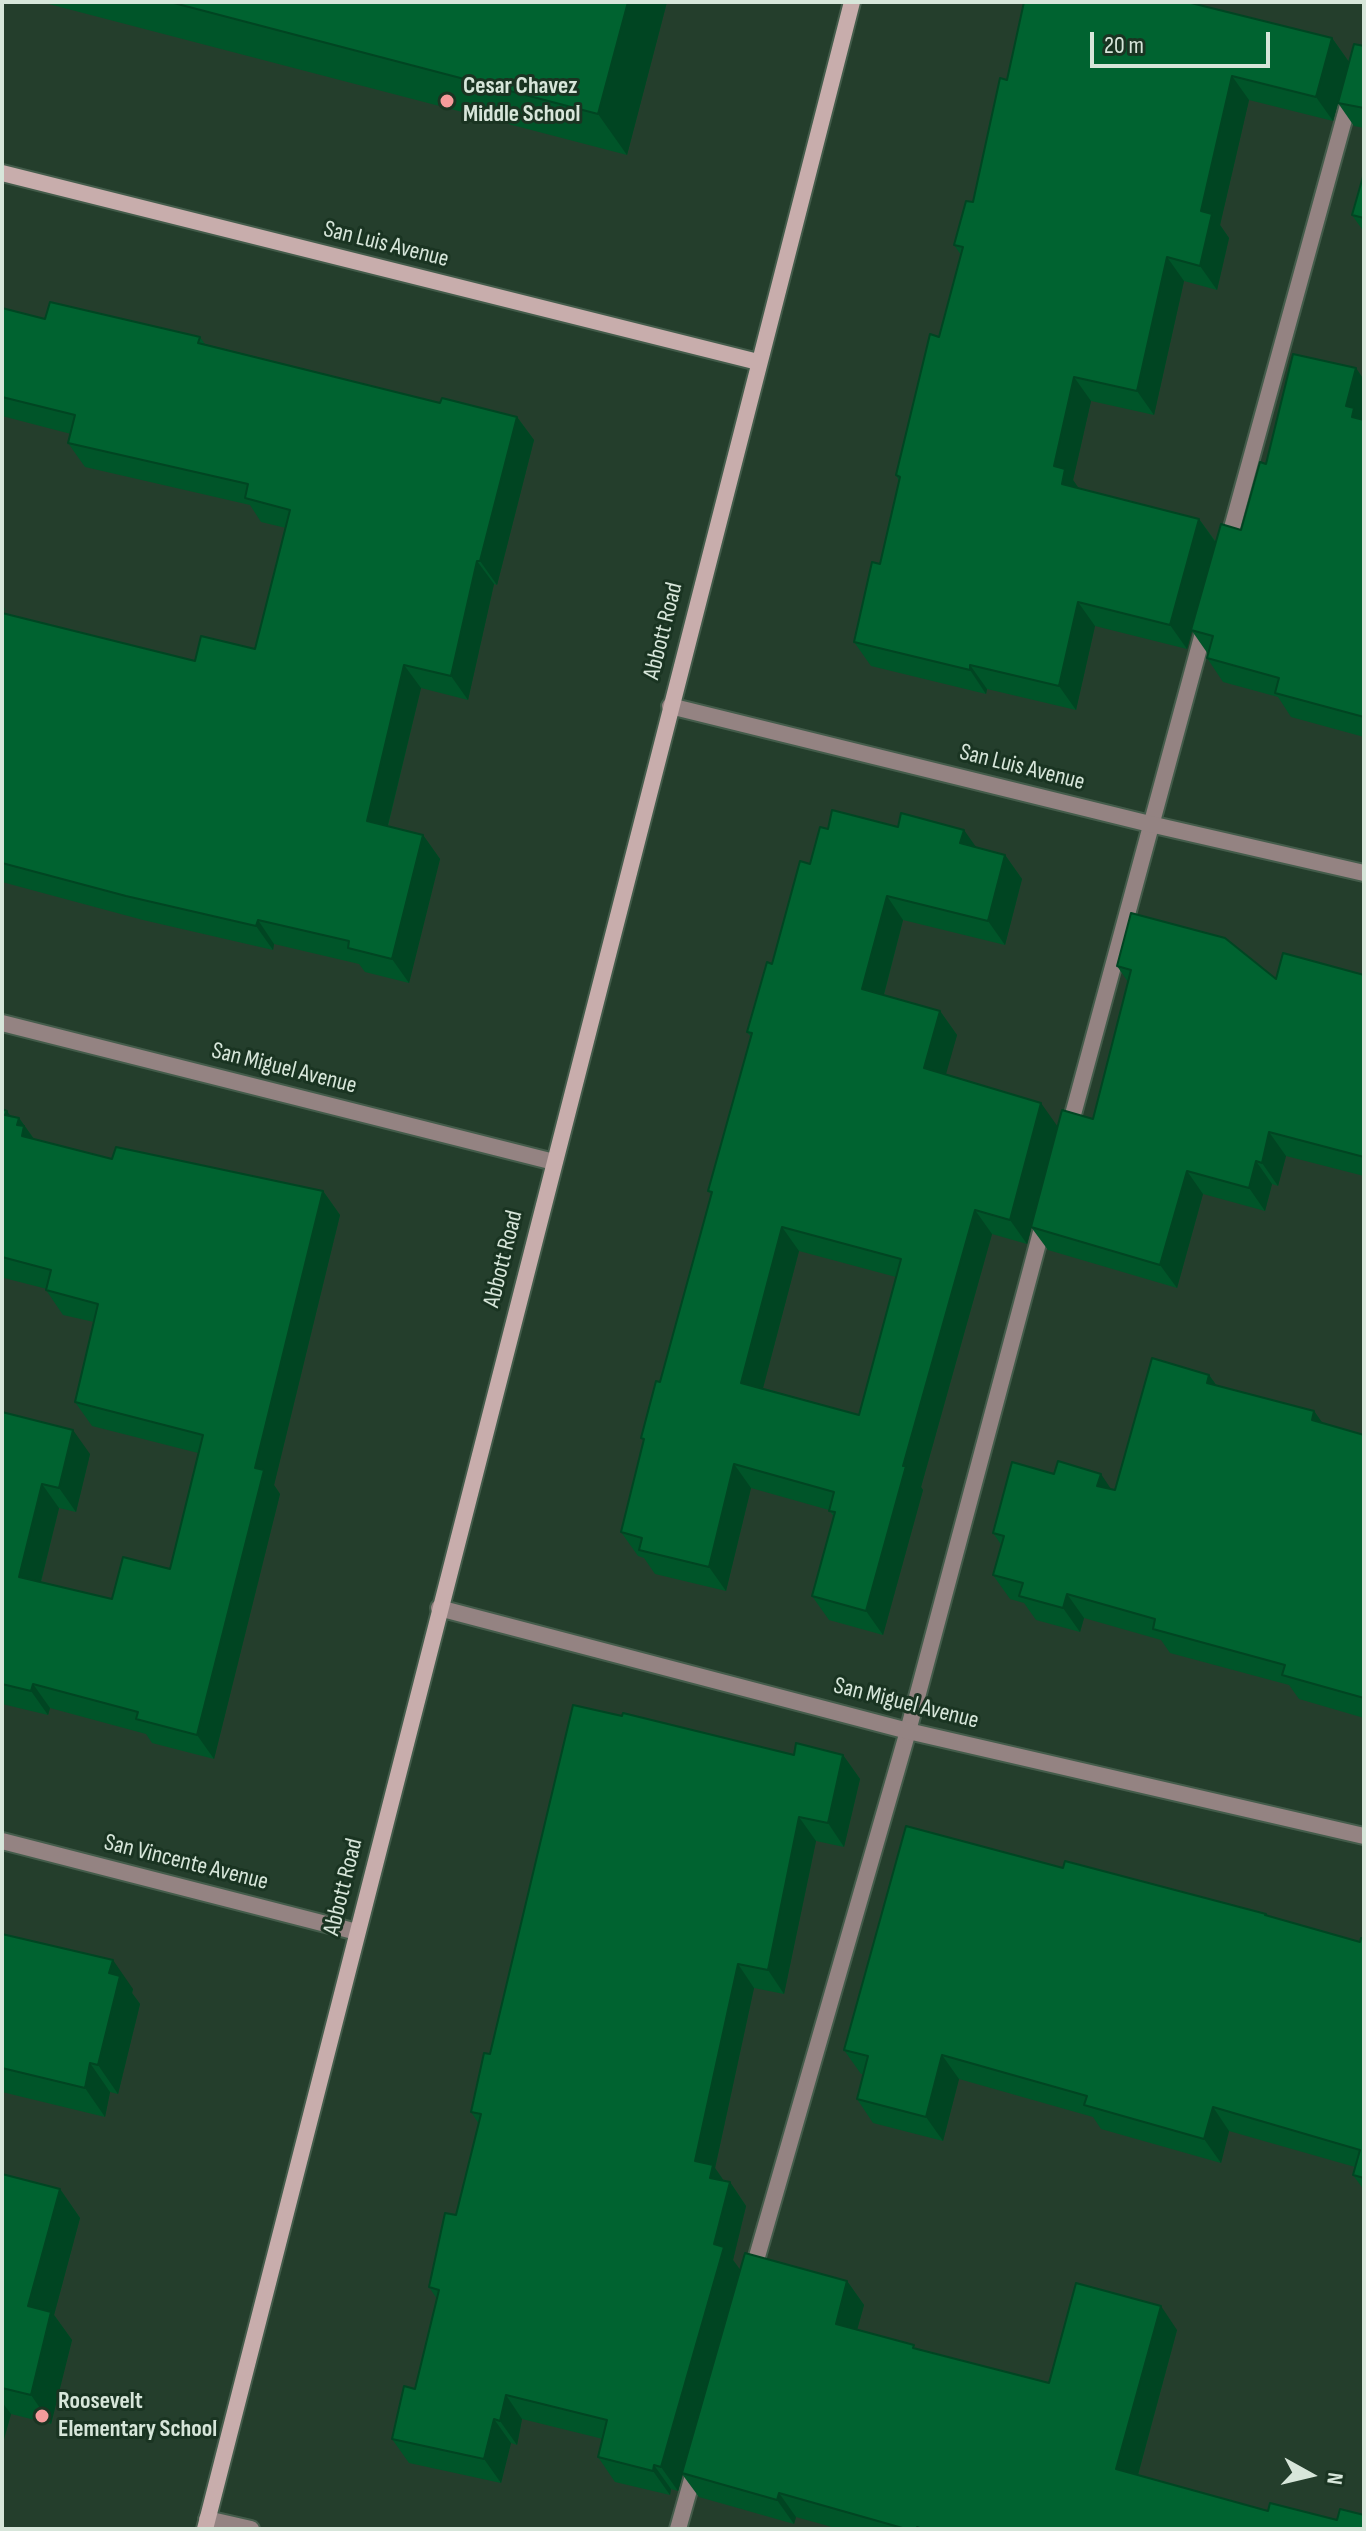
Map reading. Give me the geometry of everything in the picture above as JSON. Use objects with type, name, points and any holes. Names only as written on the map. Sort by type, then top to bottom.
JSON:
[{"type":"street","name":"Abbott Road","points":[[206,2524],[852,2]]},
{"type":"street","points":[[1221,566],[1356,79]]},
{"type":"street","name":"San Luis Avenue","points":[[2,173],[758,362]]},
{"type":"street","points":[[1064,1147],[1209,611]]},
{"type":"street","name":"San Luis Avenue","points":[[670,706],[1150,824],[1364,873]]},
{"type":"street","name":"San Miguel Avenue","points":[[2,1023],[554,1162]]},
{"type":"street","points":[[749,2283],[908,1731],[1048,1208]]},
{"type":"street","name":"San Miguel Avenue","points":[[439,1608],[908,1731],[1364,1836]]},
{"type":"street","name":"San Vincente Avenue","points":[[2,1841],[357,1932]]},
{"type":"street","points":[[678,2529],[700,2452]]},
{"type":"street","points":[[206,2524],[251,2529]]},
{"type":"building","points":[[170,2],[628,2],[598,114]]},
{"type":"building","points":[[1024,2],[1187,2],[1332,38],[1316,97],[1232,76],[1201,211],[1212,214],[1200,266],[1167,257],[1137,391],[1074,377],[1054,466],[1065,469],[1062,484],[1199,519],[1170,625],[1078,602],[1059,686],[970,665],[970,670],[854,642],[872,562],[880,564],[900,477],[896,475],[930,334],[939,337],[963,247],[954,245],[966,201],[973,202],[1000,78],[1007,80]]},
{"type":"building","points":[[1354,44],[1364,46],[1364,108],[1338,103]]},
{"type":"building","points":[[1364,173],[1364,218],[1352,215]]},
{"type":"building","points":[[50,302],[200,337],[198,343],[440,403],[442,398],[517,417],[480,561],[477,561],[451,676],[404,665],[367,821],[423,835],[392,959],[348,948],[349,941],[258,920],[256,926],[2,863],[2,613],[195,661],[201,636],[255,649],[290,510],[245,498],[248,484],[68,443],[75,415],[2,397],[2,308],[45,319]]},
{"type":"building","points":[[1293,354],[1356,368],[1346,406],[1354,408],[1352,417],[1364,420],[1364,717],[1275,693],[1279,678],[1207,658],[1213,636],[1191,630],[1221,524],[1241,530],[1260,462],[1266,464]]},
{"type":"building","points":[[832,810],[898,827],[901,813],[964,830],[960,843],[1005,855],[988,921],[887,896],[862,989],[940,1011],[924,1068],[1041,1103],[1010,1220],[975,1210],[866,1611],[812,1596],[835,1512],[829,1511],[834,1492],[734,1464],[709,1567],[639,1550],[642,1538],[621,1532],[644,1439],[641,1438],[656,1381],[660,1382],[712,1192],[708,1191],[752,1033],[747,1032],[767,962],[772,964],[800,861],[810,864],[820,827],[828,829]],"holes":[[[782,1227],[901,1259],[859,1415],[741,1383]]]},
{"type":"building","points":[[1131,913],[1225,938],[1276,979],[1283,953],[1364,975],[1364,1157],[1269,1132],[1262,1163],[1256,1161],[1249,1188],[1187,1171],[1160,1265],[1031,1227],[1062,1110],[1093,1119],[1131,970],[1117,966]]},
{"type":"building","points":[[2,1109],[7,1111],[5,1115],[19,1118],[17,1125],[24,1126],[22,1136],[112,1159],[116,1147],[323,1191],[255,1468],[264,1470],[197,1735],[136,1719],[138,1712],[33,1684],[31,1691],[2,1684],[2,1412],[73,1430],[59,1488],[42,1484],[19,1577],[112,1599],[123,1557],[170,1569],[203,1435],[75,1402],[98,1304],[46,1290],[51,1270],[2,1257]]},
{"type":"building","points":[[1152,1358],[1209,1375],[1207,1383],[1314,1411],[1312,1420],[1364,1435],[1364,1698],[1282,1675],[1285,1665],[1153,1629],[1155,1619],[1067,1594],[1063,1608],[1019,1596],[1023,1583],[993,1575],[1004,1536],[993,1533],[1012,1462],[1054,1474],[1058,1461],[1101,1474],[1097,1486],[1115,1490]]},
{"type":"building","points":[[573,1705],[622,1716],[623,1713],[794,1755],[796,1743],[843,1755],[828,1823],[799,1817],[768,1970],[738,1964],[695,2161],[713,2165],[710,2178],[730,2182],[714,2244],[724,2247],[661,2467],[654,2465],[653,2471],[598,2457],[607,2420],[506,2395],[500,2421],[494,2419],[484,2459],[392,2439],[404,2386],[415,2389],[439,2290],[429,2287],[445,2213],[456,2215],[481,2114],[471,2112],[484,2053],[490,2054]]},
{"type":"building","points":[[906,1826],[1063,1868],[1065,1861],[1360,1942],[1361,1938],[1364,1939],[1364,2178],[1353,2175],[1360,2150],[1213,2107],[1204,2139],[1084,2105],[1087,2096],[942,2055],[926,2117],[857,2099],[868,2056],[844,2050]]},
{"type":"building","points":[[2,1934],[113,1960],[109,1973],[120,1976],[98,2065],[90,2063],[85,2088],[2,2068]]},
{"type":"building","points":[[2,2174],[60,2189],[28,2306],[51,2312],[31,2395],[2,2388]]},
{"type":"building","points":[[745,2253],[847,2281],[836,2324],[914,2345],[913,2348],[1049,2383],[1076,2283],[1161,2306],[1116,2469],[1268,2511],[1270,2503],[1337,2520],[1340,2509],[1364,2515],[1364,2529],[906,2529],[779,2493],[777,2500],[682,2473]]},
{"type":"place","name":"Cesar Chavez Middle School","points":[[447,101]]},
{"type":"place","name":"Roosevelt Elementary School","points":[[42,2416]]}]
